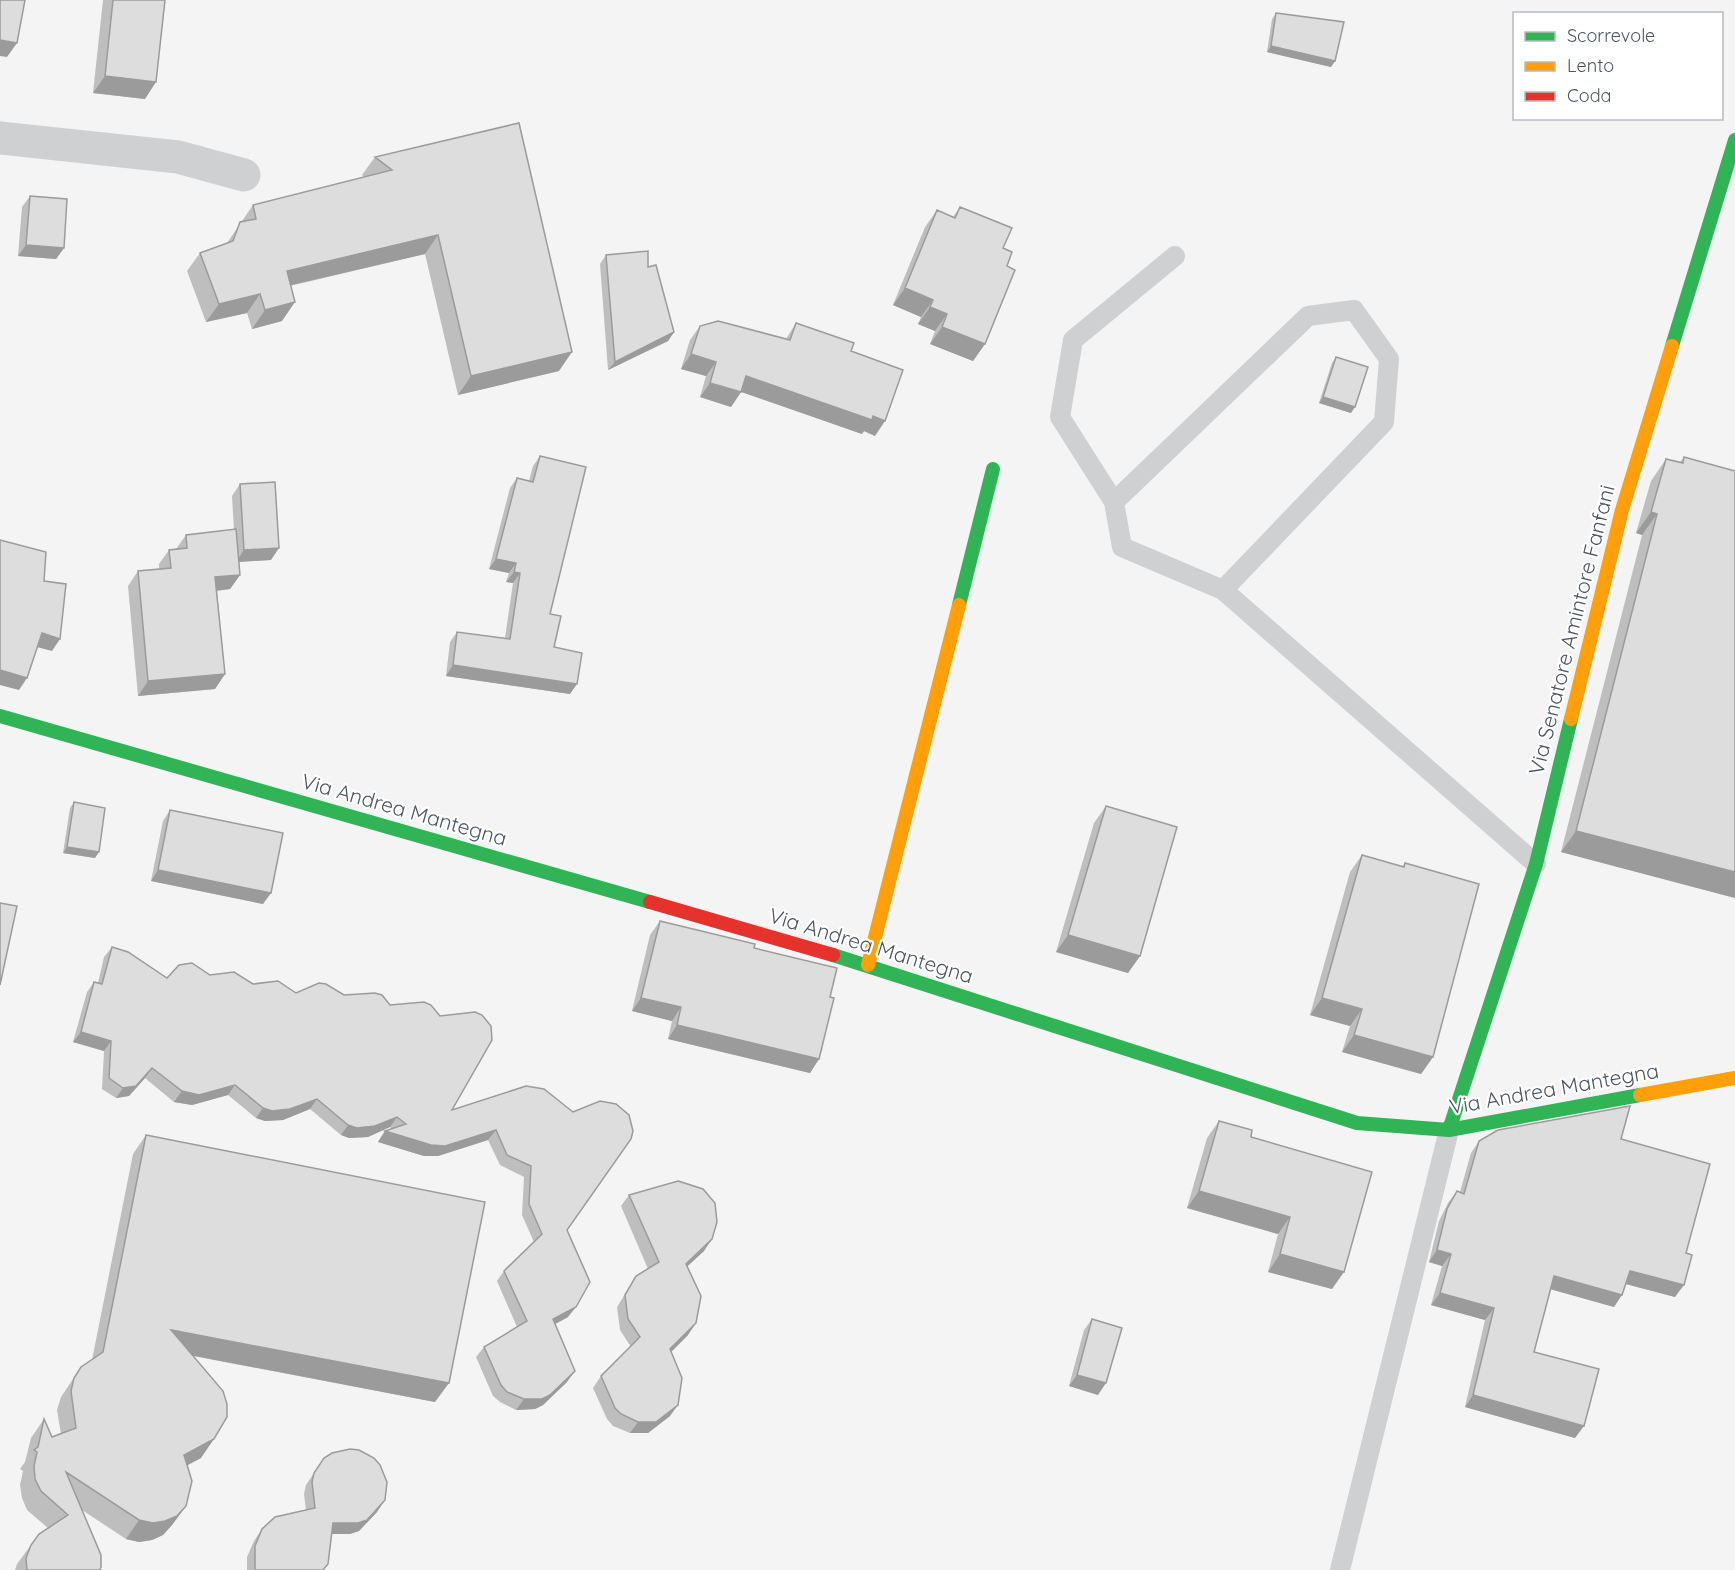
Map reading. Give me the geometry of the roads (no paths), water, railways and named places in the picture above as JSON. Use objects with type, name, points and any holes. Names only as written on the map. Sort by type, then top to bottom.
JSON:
[{"type":"street","points":[[0,138],[178,158],[244,175]]},
{"type":"street","name":"Via Senatore Amintore Fanfani","points":[[1449,1130],[1536,864],[1622,510],[1735,140]]},
{"type":"street","points":[[868,965],[993,469]]},
{"type":"street","name":"Via Andrea Mantegna","points":[[0,716],[868,965],[1356,1124],[1449,1130],[1735,1078]]},
{"type":"lane","points":[[1175,256],[1073,340],[1060,417],[1114,502],[1122,547],[1222,590],[1536,864]]},
{"type":"lane","points":[[1114,502],[1308,316],[1354,310],[1389,359],[1384,422],[1222,590]]},
{"type":"lane","points":[[1340,1570],[1449,1130]]}]
